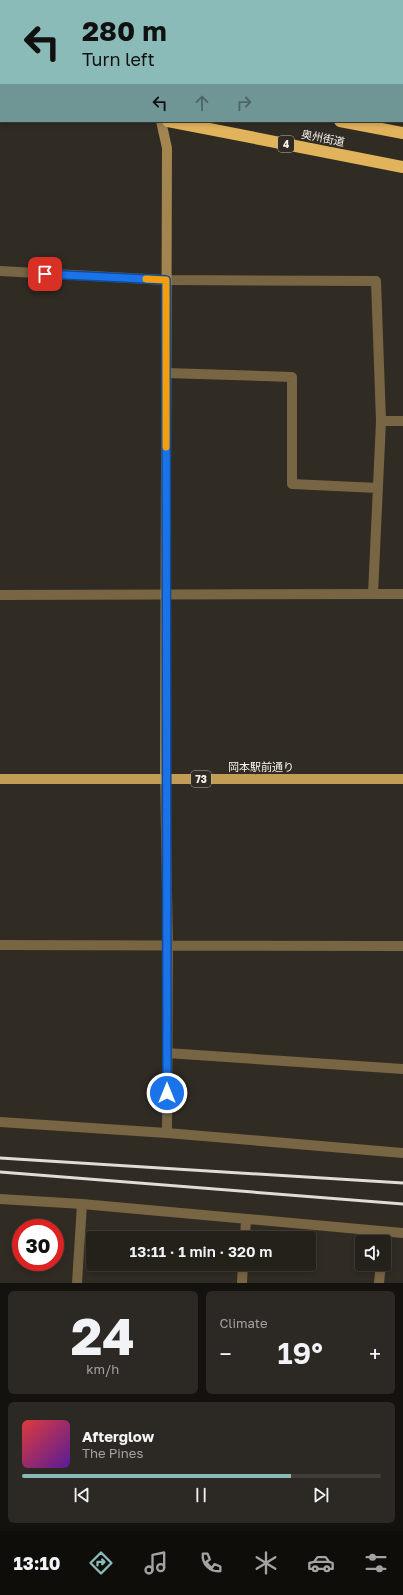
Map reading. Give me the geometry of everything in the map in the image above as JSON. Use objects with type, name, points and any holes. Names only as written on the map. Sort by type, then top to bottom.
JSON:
[{"type":"highway","name":"奥州街道","points":[[173,122],[403,167]]},
{"type":"highway","name":"奥州街道","points":[[345,122],[403,133]]},
{"type":"main road","name":"岡本駅前通り","points":[[0,779],[403,779]]},
{"type":"street","points":[[161,122],[167,148],[165,779],[168,945],[167,1133]]},
{"type":"street","points":[[0,271],[166,280],[376,281],[381,421],[373,594]]},
{"type":"street","points":[[166,373],[292,377],[292,484],[378,488]]},
{"type":"street","points":[[381,421],[403,420]]},
{"type":"street","points":[[0,595],[403,594]]},
{"type":"street","points":[[0,945],[403,946]]},
{"type":"street","points":[[168,1053],[403,1069]]},
{"type":"street","points":[[0,1122],[167,1133],[403,1153]]},
{"type":"street","points":[[0,1199],[82,1204],[403,1233]]},
{"type":"street","points":[[77,1283],[82,1204]]},
{"type":"street","points":[[245,1231],[246,1219]]},
{"type":"street","points":[[242,1283],[243,1271]]},
{"type":"street","points":[[379,1283],[380,1271]]},
{"type":"railway","points":[[0,1158],[403,1183]]},
{"type":"railway","points":[[0,1172],[403,1204]]},
{"type":"slow traffic","points":[[146,279],[166,280],[166,447]]},
{"type":"route","points":[[45,274],[166,280],[165,779],[168,945],[167,1093]]}]
